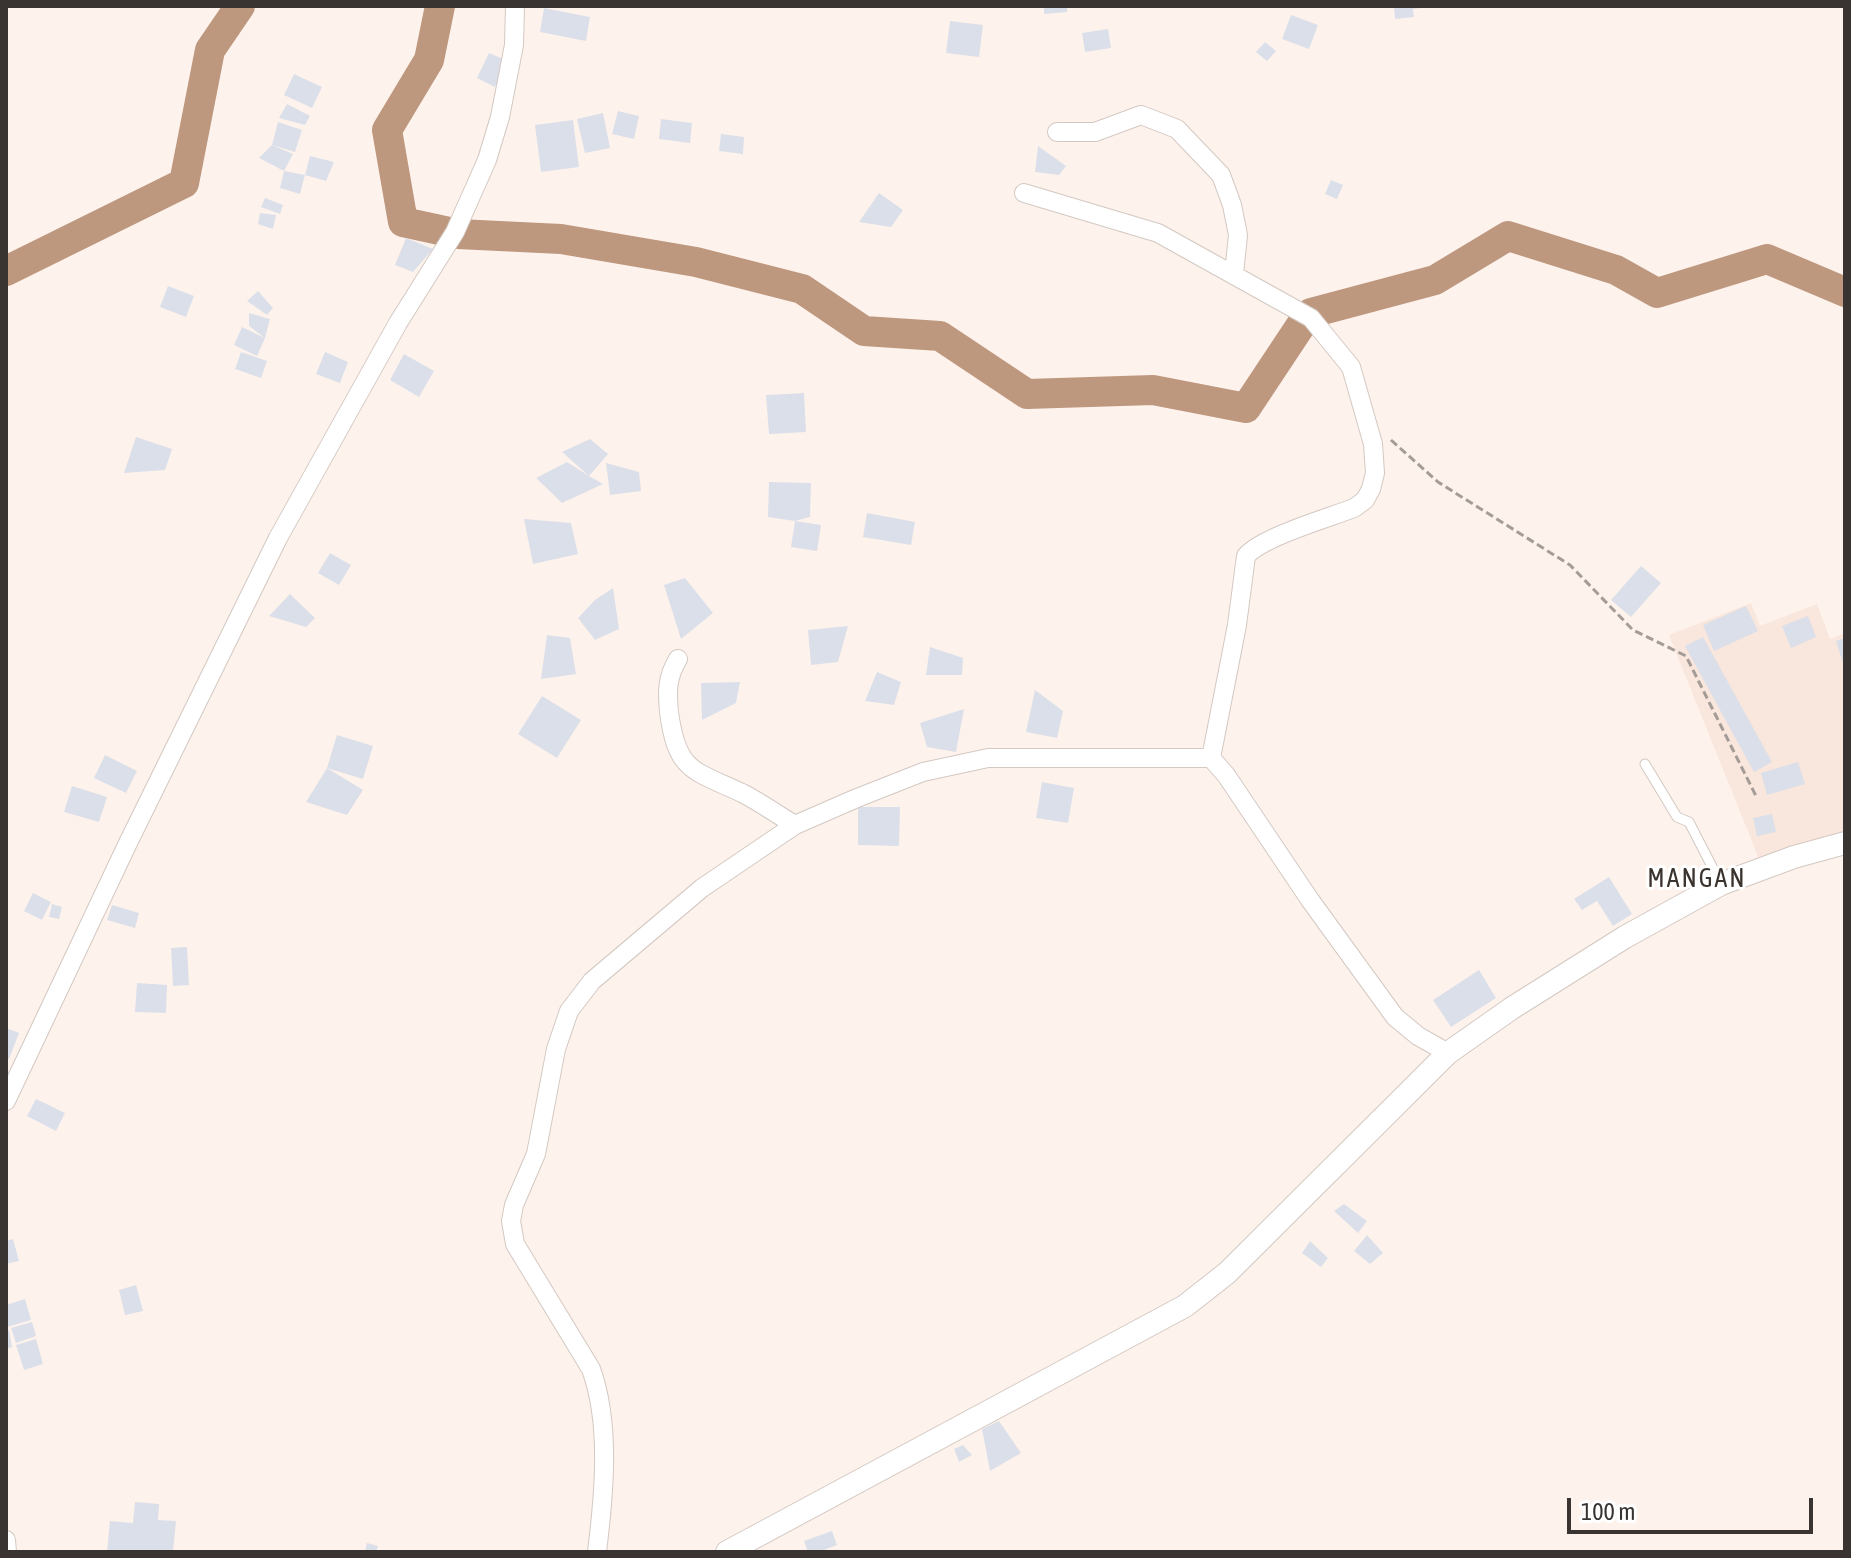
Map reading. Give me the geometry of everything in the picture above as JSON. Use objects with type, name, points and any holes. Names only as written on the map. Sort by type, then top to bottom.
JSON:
[{"type":"street","points":[[6,1101],[133,832],[278,538],[398,323],[455,232],[487,160],[500,117],[514,45],[515,6]]},
{"type":"street","points":[[1057,132],[1095,132],[1141,115],[1177,129],[1221,175],[1232,205],[1238,235],[1234,274]]},
{"type":"street","points":[[1024,193],[1158,233],[1311,318],[1351,367],[1373,444],[1375,473],[1371,489],[1365,500],[1354,508],[1258,546],[1246,556],[1237,625],[1211,758]]},
{"type":"street","points":[[678,659],[668,682],[667,693],[677,750],[682,759],[703,776],[744,794],[795,825]]},
{"type":"street","points":[[597,1552],[604,1495],[597,1386],[585,1359],[515,1244],[512,1233],[514,1205],[536,1154],[556,1049],[569,1011],[592,981],[702,888],[795,825],[923,772],[988,758],[1211,758],[1395,1017],[1418,1036],[1448,1053]]},
{"type":"street","points":[[727,1552],[1185,1306],[1227,1273],[1448,1053],[1512,1008],[1625,937],[1721,884],[1794,857],[1845,843]]},
{"type":"street","points":[[6,1540],[7,1552]]},
{"type":"lane","points":[[1645,764],[1677,817],[1689,822],[1721,884]]},
{"type":"path","points":[[1365,415],[1438,482],[1570,565],[1633,630],[1686,656],[1757,798]]},
{"type":"shaded area","points":[[1751,603],[1760,626],[1817,604],[1830,639],[1845,633],[1845,835],[1759,859],[1669,635]]},
{"type":"building","points":[[1044,6],[1067,6],[1067,12],[1044,14]]},
{"type":"building","points":[[1394,6],[1422,8],[1413,9],[1414,17],[1395,19]]},
{"type":"building","points":[[544,8],[590,17],[586,41],[540,32]]},
{"type":"building","points":[[1291,15],[1318,25],[1309,49],[1282,39]]},
{"type":"building","points":[[950,21],[983,25],[979,57],[946,53]]},
{"type":"building","points":[[1108,29],[1111,48],[1085,52],[1082,33]]},
{"type":"building","points":[[1265,42],[1276,51],[1267,61],[1256,52]]},
{"type":"building","points":[[489,53],[508,61],[495,87],[477,78]]},
{"type":"building","points":[[294,74],[322,87],[312,108],[284,95]]},
{"type":"building","points":[[287,104],[310,116],[305,125],[279,118]]},
{"type":"building","points":[[618,111],[639,116],[634,139],[612,134]]},
{"type":"building","points":[[603,113],[610,148],[585,153],[577,119]]},
{"type":"building","points":[[661,119],[692,123],[690,143],[659,139]]},
{"type":"building","points":[[573,120],[579,167],[541,172],[535,125]]},
{"type":"building","points":[[278,122],[302,130],[295,152],[272,145]]},
{"type":"building","points":[[721,134],[744,137],[743,154],[719,151]]},
{"type":"building","points":[[272,145],[293,154],[284,171],[259,158]]},
{"type":"building","points":[[1038,146],[1066,166],[1059,175],[1035,172]]},
{"type":"building","points":[[310,156],[334,162],[326,181],[305,175]]},
{"type":"building","points":[[284,171],[305,175],[300,194],[280,188]]},
{"type":"building","points":[[1331,180],[1343,185],[1337,199],[1325,194]]},
{"type":"building","points":[[879,193],[903,210],[891,227],[859,222]]},
{"type":"building","points":[[265,198],[283,205],[280,214],[261,207]]},
{"type":"building","points":[[260,213],[276,215],[273,229],[258,224]]},
{"type":"building","points":[[406,238],[433,249],[413,272],[395,265]]},
{"type":"building","points":[[168,286],[194,296],[186,317],[160,307]]},
{"type":"building","points":[[258,291],[273,308],[267,315],[247,301]]},
{"type":"building","points":[[249,313],[270,319],[265,338],[249,326]]},
{"type":"building","points":[[242,327],[265,338],[257,356],[234,345]]},
{"type":"building","points":[[241,352],[267,361],[261,378],[235,369]]},
{"type":"building","points":[[325,352],[348,362],[340,383],[316,374]]},
{"type":"building","points":[[404,354],[434,371],[419,397],[390,380]]},
{"type":"building","points":[[804,393],[806,432],[769,434],[766,395]]},
{"type":"building","points":[[136,437],[172,449],[165,470],[124,473]]},
{"type":"building","points":[[590,439],[608,454],[589,476],[562,452]]},
{"type":"building","points":[[567,462],[603,484],[562,503],[536,478]]},
{"type":"building","points":[[606,463],[639,472],[641,491],[610,495]]},
{"type":"building","points":[[769,482],[811,483],[810,517],[795,521],[768,517]]},
{"type":"building","points":[[867,513],[915,522],[911,545],[863,537]]},
{"type":"building","points":[[524,519],[571,523],[578,554],[533,564]]},
{"type":"building","points":[[795,521],[821,525],[817,551],[791,547]]},
{"type":"building","points":[[330,553],[351,565],[339,585],[318,573]]},
{"type":"building","points":[[1641,566],[1661,583],[1631,617],[1611,600]]},
{"type":"building","points":[[685,578],[713,613],[681,639],[664,585]]},
{"type":"building","points":[[613,588],[619,629],[595,640],[578,618],[595,600]]},
{"type":"building","points":[[290,594],[315,618],[306,627],[269,616]]},
{"type":"building","points":[[1746,606],[1758,631],[1714,651],[1703,625]]},
{"type":"building","points":[[1808,616],[1816,637],[1791,648],[1782,626]]},
{"type":"building","points":[[848,626],[838,662],[811,665],[808,630]]},
{"type":"building","points":[[547,635],[570,638],[576,674],[541,679]]},
{"type":"building","points":[[1703,637],[1772,762],[1754,772],[1685,646]]},
{"type":"building","points":[[1845,638],[1845,665],[1844,666],[1836,641]]},
{"type":"building","points":[[930,647],[963,658],[962,675],[926,675]]},
{"type":"building","points":[[877,672],[901,682],[894,705],[865,701]]},
{"type":"building","points":[[740,682],[736,703],[702,720],[701,683]]},
{"type":"building","points":[[1035,690],[1063,711],[1057,738],[1026,732]]},
{"type":"building","points":[[542,696],[581,720],[557,758],[518,734]]},
{"type":"building","points":[[964,709],[956,752],[927,747],[920,723]]},
{"type":"building","points":[[337,735],[373,746],[363,779],[327,768]]},
{"type":"building","points":[[105,755],[137,771],[126,793],[94,778]]},
{"type":"building","points":[[1798,762],[1805,784],[1767,795],[1761,773]]},
{"type":"building","points":[[327,768],[363,790],[347,815],[306,802]]},
{"type":"building","points":[[1042,782],[1074,788],[1068,823],[1036,818]]},
{"type":"building","points":[[72,786],[107,797],[99,822],[64,812]]},
{"type":"building","points":[[858,807],[900,807],[899,846],[858,845]]},
{"type":"building","points":[[1772,814],[1776,832],[1757,836],[1753,818]]},
{"type":"building","points":[[1609,877],[1632,914],[1613,926],[1597,901],[1582,910],[1574,899]]},
{"type":"building","points":[[33,893],[51,902],[42,920],[24,911]]},
{"type":"building","points":[[52,904],[62,907],[59,919],[49,917]]},
{"type":"building","points":[[112,905],[139,913],[135,928],[107,920]]},
{"type":"building","points":[[187,947],[189,985],[173,986],[171,948]]},
{"type":"building","points":[[1479,970],[1496,998],[1451,1027],[1433,1000]]},
{"type":"building","points":[[137,983],[167,985],[166,1013],[135,1012]]},
{"type":"building","points":[[6,1028],[19,1033],[9,1059],[6,1058]]},
{"type":"building","points":[[36,1099],[65,1113],[56,1131],[27,1116]]},
{"type":"building","points":[[1344,1204],[1367,1221],[1358,1233],[1334,1211]]},
{"type":"building","points":[[1367,1235],[1383,1253],[1370,1264],[1354,1251]]},
{"type":"building","points":[[13,1239],[19,1261],[6,1264],[6,1241]]},
{"type":"building","points":[[1310,1241],[1328,1258],[1321,1267],[1302,1253]]},
{"type":"building","points":[[136,1285],[143,1311],[125,1315],[119,1290]]},
{"type":"building","points":[[25,1299],[31,1320],[7,1327],[6,1305]]},
{"type":"building","points":[[32,1322],[36,1336],[16,1343],[11,1328]]},
{"type":"building","points":[[9,1330],[12,1347],[6,1349],[6,1331]]},
{"type":"building","points":[[36,1339],[43,1364],[24,1370],[16,1345]]},
{"type":"building","points":[[999,1421],[1021,1453],[990,1471],[982,1429]]},
{"type":"building","points":[[963,1445],[972,1455],[959,1462],[954,1449]]},
{"type":"building","points":[[135,1502],[159,1504],[158,1520],[176,1521],[173,1552],[107,1552],[110,1521],[133,1523]]},
{"type":"building","points":[[832,1531],[837,1545],[819,1552],[808,1552],[804,1541]]},
{"type":"building","points":[[367,1543],[378,1546],[376,1552],[365,1552]]},
{"type":"waterway","points":[[6,271],[184,183],[210,50],[240,6]]},
{"type":"waterway","points":[[440,6],[429,60],[387,130],[403,222],[449,232]]},
{"type":"waterway","points":[[458,234],[561,239],[696,262],[802,289],[864,331],[940,336],[1027,394],[1153,390],[1246,408],[1305,319]]},
{"type":"waterway","points":[[1311,313],[1435,280],[1508,236],[1616,270],[1657,293],[1767,259],[1845,292]]},
{"type":"district","name":"MANGAN","points":[[1697,879]]}]
